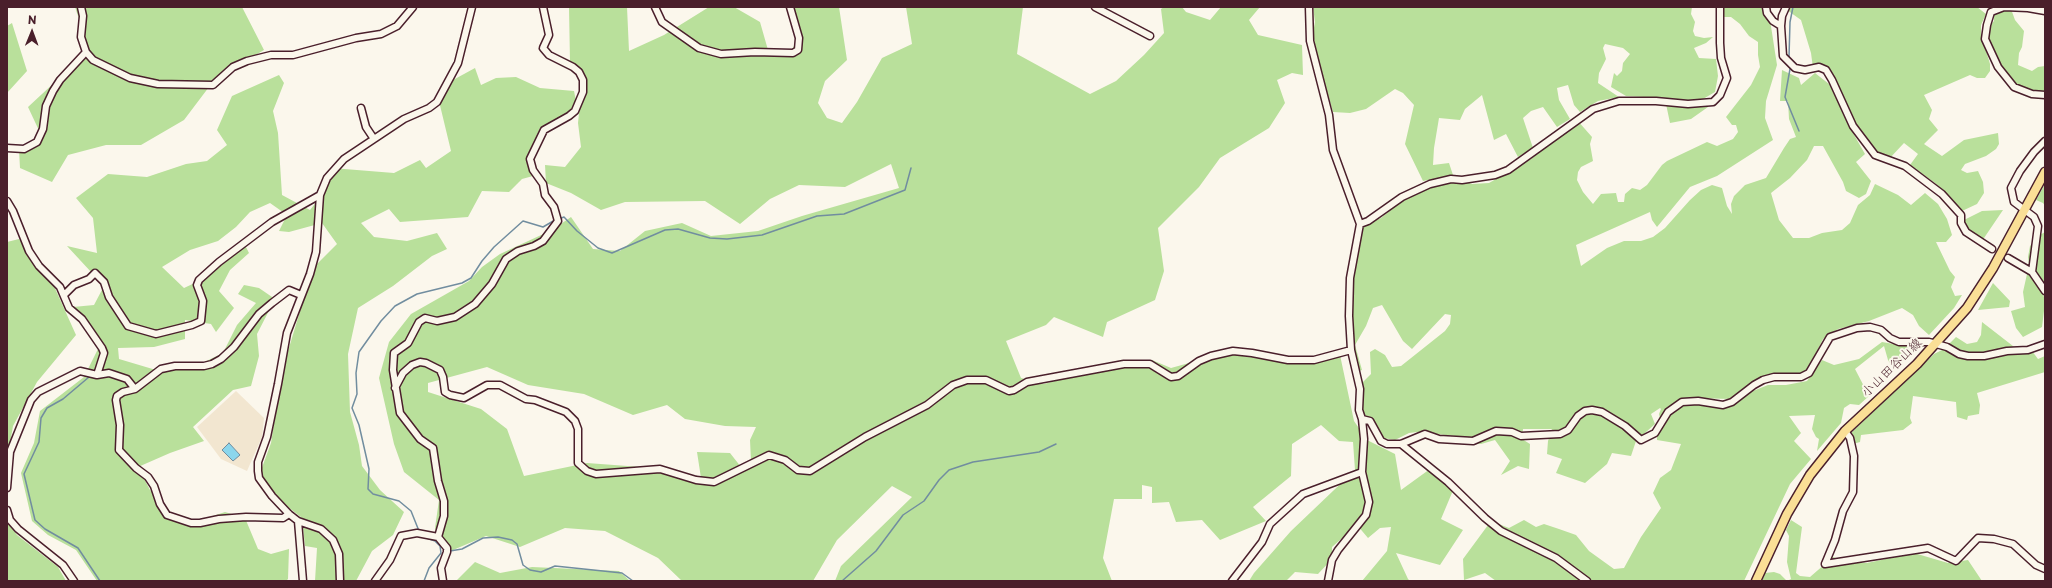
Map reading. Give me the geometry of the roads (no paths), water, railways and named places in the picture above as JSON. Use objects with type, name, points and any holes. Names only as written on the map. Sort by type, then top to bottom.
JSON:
[{"type":"main road","name":"小山田谷山線","points":[[1756,581],[1795,500],[1810,475],[1845,431],[1954,324],[1981,287],[2045,172]]},
{"type":"street","points":[[81,7],[83,16],[81,37],[86,52],[92,60],[142,81],[158,84],[213,85],[233,67],[247,61],[271,55],[293,54],[356,38],[381,34],[397,26],[413,7]]},
{"type":"street","points":[[340,581],[339,554],[333,540],[321,529],[298,521],[289,514],[272,496],[259,478],[258,462],[267,437],[287,333],[310,274],[316,252],[320,195],[327,178],[336,166],[374,139],[404,119],[430,108],[436,102],[458,63],[472,7]]},
{"type":"street","points":[[438,537],[444,516],[444,501],[438,481],[433,448],[420,438],[404,421],[400,413],[395,388],[394,353],[408,343],[419,322],[425,318],[437,321],[455,316],[475,304],[492,284],[506,259],[518,250],[534,246],[543,241],[557,219],[554,207],[546,195],[543,184],[533,170],[530,159],[544,130],[575,111],[583,92],[583,80],[579,72],[573,67],[549,54],[543,48],[549,35],[543,7]]},
{"type":"street","points":[[654,7],[662,22],[699,48],[721,54],[755,52],[793,53],[798,50],[799,38],[790,7]]},
{"type":"street","points":[[1095,7],[1150,36]]},
{"type":"street","points":[[1310,7],[1310,41],[1329,114],[1333,150],[1360,224],[1354,247],[1350,278],[1349,316],[1351,350],[1360,390],[1359,410],[1362,420],[1364,439],[1362,472],[1363,481],[1369,494],[1368,509],[1362,520],[1332,560],[1328,581]]},
{"type":"street","points":[[1360,224],[1368,221],[1413,191],[1430,184],[1445,180],[1462,180],[1495,175],[1508,170],[1600,106],[1619,101],[1632,100],[1688,104],[1713,102],[1720,95],[1727,78],[1721,58],[1720,7]]},
{"type":"street","points":[[1766,7],[1767,13],[1773,21],[1781,26]]},
{"type":"street","points":[[1786,7],[1782,16],[1781,26],[1783,56],[1795,68],[1805,70],[1819,67],[1826,70],[1853,126],[1875,155],[1905,166],[1942,194],[1961,215],[1962,223],[1966,232],[1992,249]]},
{"type":"street","points":[[2045,11],[2028,8],[2004,8],[1992,12],[1984,39],[1998,67],[2014,87],[2032,94],[2045,96]]},
{"type":"street","points":[[7,148],[24,149],[37,142],[42,129],[46,106],[53,91],[60,80],[86,52]]},
{"type":"street","points":[[361,108],[366,127],[374,139]]},
{"type":"street","points":[[2032,272],[2038,226],[2034,217],[2019,206],[2012,198],[2012,183],[2034,152],[2045,141]]},
{"type":"street","points":[[64,294],[74,285],[89,279],[95,273],[104,282],[109,297],[128,326],[156,334],[192,325],[201,321],[203,301],[197,285],[199,280],[219,262],[272,222],[320,195]]},
{"type":"street","points":[[7,201],[13,210],[28,251],[38,266],[60,288],[69,308],[82,319],[104,353],[97,375]]},
{"type":"street","points":[[2008,258],[2032,272],[2045,291]]},
{"type":"street","points":[[289,514],[284,518],[246,517],[219,519],[200,523],[191,523],[167,515],[160,504],[154,486],[148,477],[136,468],[119,450],[120,425],[116,400],[123,392],[135,389],[161,369],[175,366],[204,366],[221,359],[234,347],[259,314],[272,303],[289,290],[301,295]]},
{"type":"street","points":[[1362,420],[1370,421],[1381,441],[1387,444],[1401,444],[1425,434],[1439,439],[1473,441],[1496,430],[1512,432],[1521,436],[1560,434],[1568,430],[1578,416],[1585,411],[1592,410],[1602,412],[1625,426],[1641,440],[1656,433],[1668,412],[1682,402],[1698,401],[1723,405],[1732,402],[1763,380],[1774,377],[1796,378],[1809,374],[1830,337],[1857,328],[1870,327],[1881,330],[1890,338],[1899,342],[1924,340],[1947,347],[1959,354],[1984,356],[2007,351],[2028,350],[2045,344]]},
{"type":"street","points":[[395,388],[403,374],[412,365],[420,362],[426,363],[440,370],[443,377],[445,392],[450,395],[464,398],[487,385],[500,385],[526,399],[535,400],[566,412],[575,421],[578,429],[578,463],[587,471],[596,474],[660,469],[696,480],[714,482],[769,454],[785,460],[798,470],[810,471],[865,437],[927,405],[953,385],[967,380],[986,380],[1009,391],[1014,390],[1027,382],[1124,364],[1150,364],[1171,377],[1178,376],[1199,361],[1211,356],[1232,352],[1252,353],[1288,360],[1314,360],[1351,350]]},
{"type":"street","points":[[7,488],[10,452],[31,400],[38,392],[74,373],[86,371],[97,375],[109,373],[127,379],[135,389]]},
{"type":"street","points":[[1845,431],[1850,438],[1854,456],[1853,492],[1843,511],[1835,540],[1825,564],[1928,548],[1956,561],[1978,538],[1994,539],[2013,544],[2036,565],[2045,569]]},
{"type":"street","points":[[1401,444],[1448,482],[1485,518],[1501,531],[1556,558],[1587,581]]},
{"type":"street","points":[[1232,581],[1262,542],[1270,524],[1293,502],[1309,491],[1362,472]]},
{"type":"street","points":[[7,510],[10,520],[18,529],[63,565],[74,581]]},
{"type":"street","points":[[298,521],[303,581]]},
{"type":"street","points":[[375,581],[390,560],[401,536],[417,533],[438,537],[448,552],[441,568],[443,581]]},
{"type":"water","points":[[229,443],[240,455],[233,461],[222,450]]},
{"type":"waterway","points":[[1789,57],[1790,22],[1793,7]]},
{"type":"waterway","points":[[1790,69],[1785,97],[1799,131]]},
{"type":"waterway","points":[[559,219],[564,217],[577,231],[598,248],[612,253],[665,230],[678,229],[710,238],[727,239],[762,235],[817,216],[844,214],[905,190],[911,168]]},
{"type":"waterway","points":[[419,531],[411,511],[399,501],[373,494],[368,489],[369,469],[359,425],[352,408],[357,394],[356,373],[359,352],[381,321],[395,306],[417,294],[462,283],[471,278],[482,261],[494,247],[523,221],[543,227],[555,220]]},
{"type":"waterway","points":[[89,377],[63,399],[47,408],[41,418],[39,442],[24,474],[35,520],[45,529],[78,548],[100,581]]},
{"type":"waterway","points":[[842,581],[876,551],[903,515],[924,501],[939,480],[949,470],[973,462],[1039,452],[1056,444]]},
{"type":"waterway","points":[[421,536],[435,541],[440,546],[441,553],[429,568],[424,581]]},
{"type":"waterway","points":[[450,551],[462,549],[483,538],[498,537],[512,540],[517,544],[523,565],[530,570],[541,572],[555,566],[622,573],[633,581]]}]
